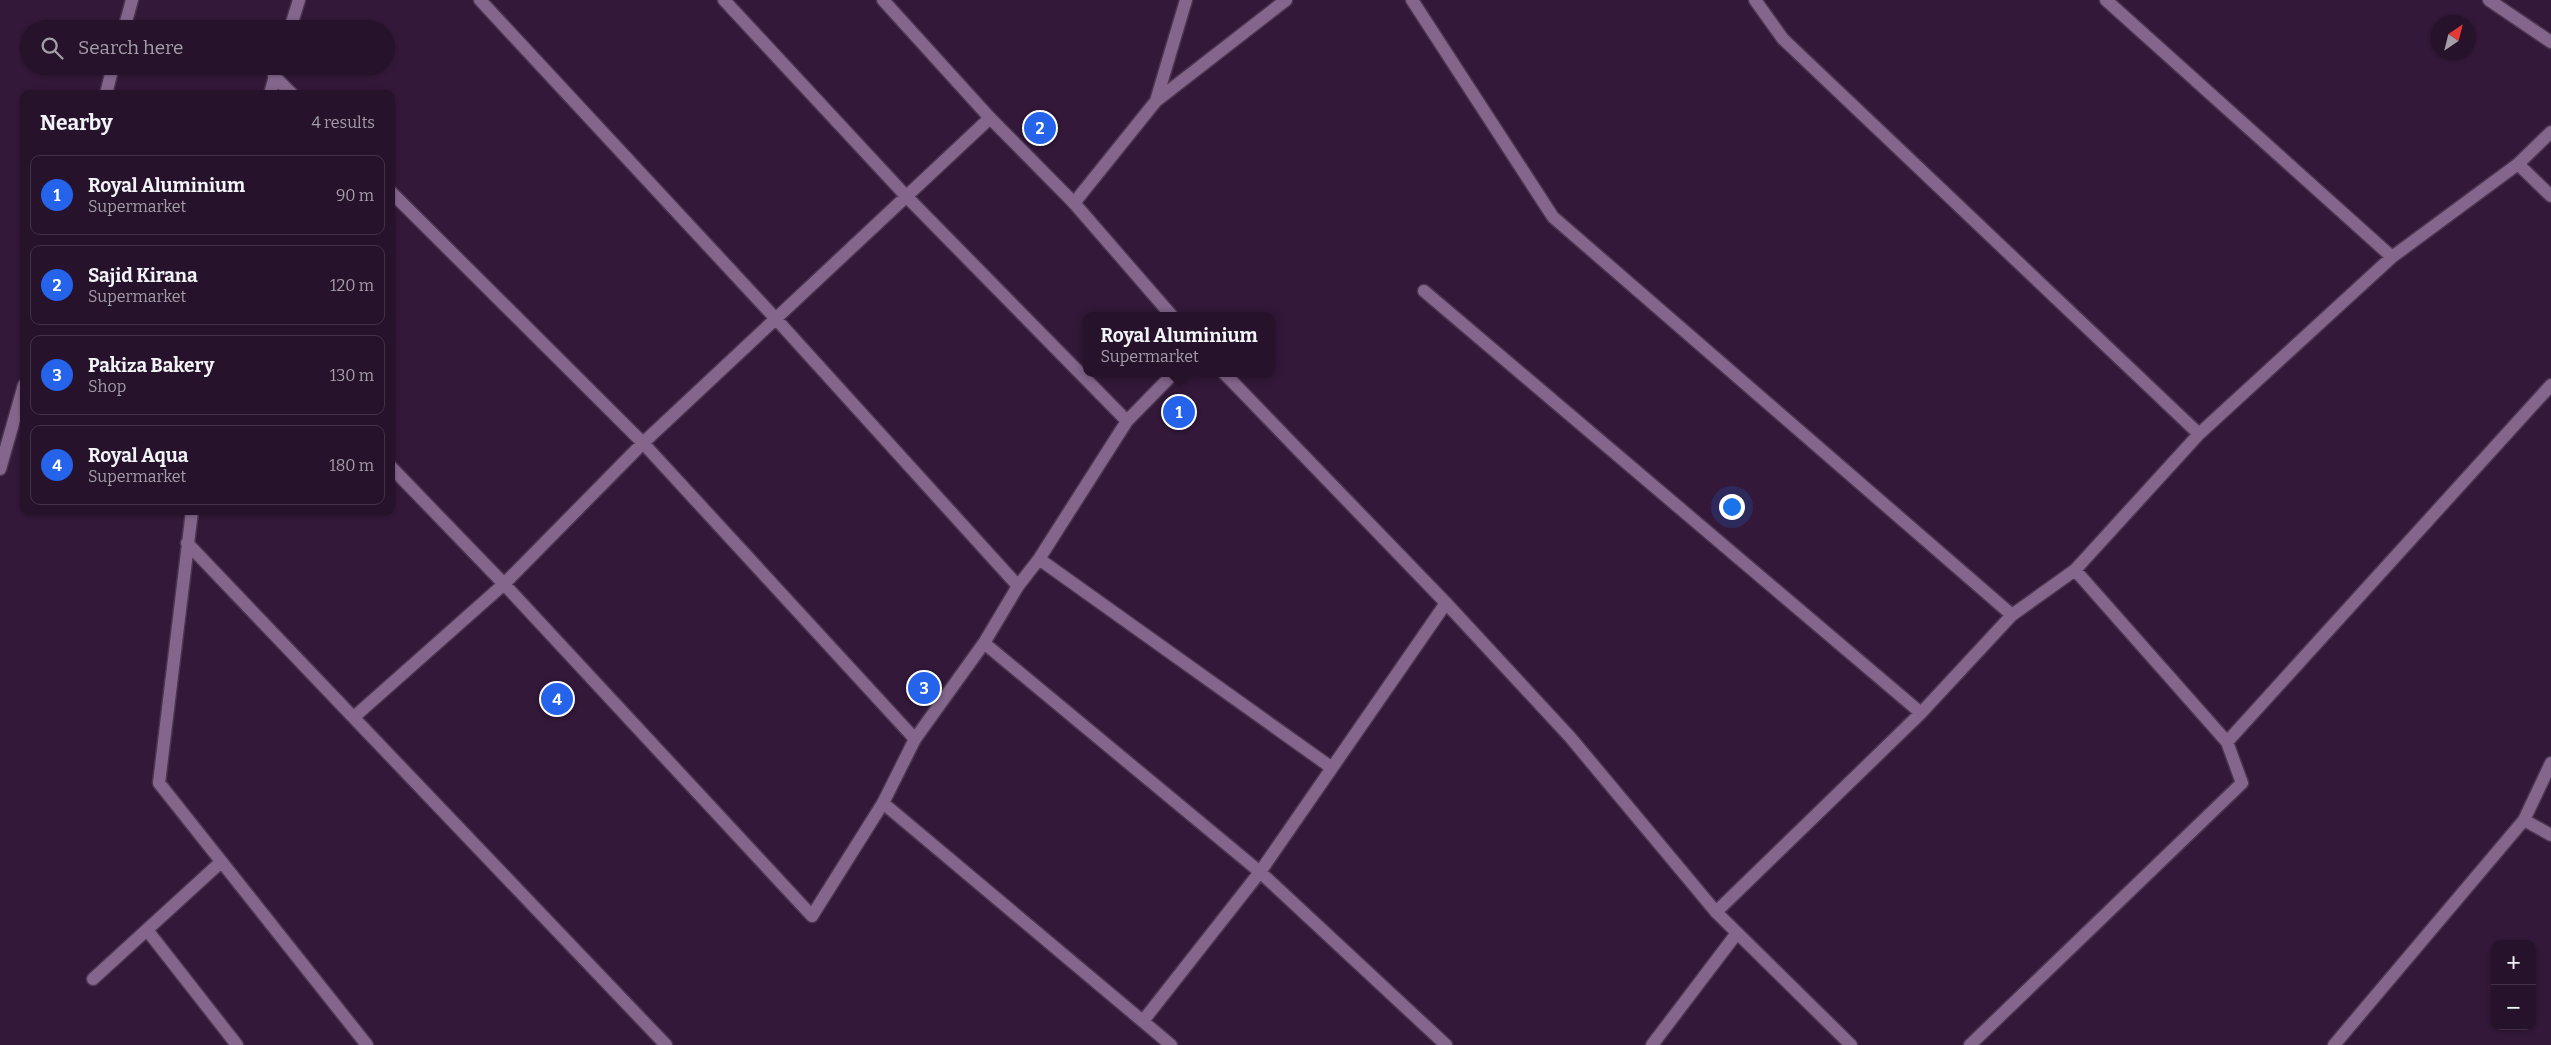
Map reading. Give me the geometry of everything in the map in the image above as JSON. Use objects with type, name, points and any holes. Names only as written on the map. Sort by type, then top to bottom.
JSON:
[{"type":"street","points":[[126,20],[132,0]]},
{"type":"street","points":[[293,20],[299,0]]},
{"type":"street","points":[[480,0],[777,320],[1018,586]]},
{"type":"street","points":[[724,0],[906,196],[1083,376]]},
{"type":"street","points":[[883,0],[990,118],[1074,203],[1169,312]]},
{"type":"street","points":[[1156,101],[1186,0]]},
{"type":"street","points":[[1074,203],[1156,101],[1286,0]]},
{"type":"street","points":[[1412,0],[1553,217],[2012,615]]},
{"type":"street","points":[[1755,0],[1783,39],[2199,434]]},
{"type":"street","points":[[2106,0],[2392,257]]},
{"type":"street","points":[[2489,0],[2551,42]]},
{"type":"street","points":[[107,90],[111,75]]},
{"type":"street","points":[[271,90],[275,75]]},
{"type":"street","points":[[279,75],[289,90]]},
{"type":"street","points":[[354,717],[504,584],[643,443],[777,320],[990,118]]},
{"type":"street","points":[[1716,912],[1921,713],[2012,615],[2075,570],[2199,434],[2392,257],[2518,164],[2551,132]]},
{"type":"street","points":[[2518,164],[2551,196]]},
{"type":"street","points":[[395,196],[643,443],[914,740]]},
{"type":"street","points":[[1424,291],[1921,713]]},
{"type":"street","points":[[1084,377],[1127,421]]},
{"type":"street","points":[[395,471],[504,584],[812,916],[883,803],[914,740],[984,643],[1018,586],[1039,559],[1127,421],[1170,377]]},
{"type":"street","points":[[1228,377],[1446,603],[1570,736],[1716,912],[1851,1045]]},
{"type":"street","points":[[2227,742],[2551,385]]},
{"type":"street","points":[[0,469],[20,399]]},
{"type":"street","points":[[191,515],[159,783],[367,1045]]},
{"type":"street","points":[[187,543],[666,1045]]},
{"type":"street","points":[[1039,559],[1332,768]]},
{"type":"street","points":[[1970,1045],[2242,783],[2227,742],[2075,570]]},
{"type":"street","points":[[1143,1021],[1260,872],[1446,603]]},
{"type":"street","points":[[984,643],[1260,872],[1446,1045]]},
{"type":"street","points":[[2334,1045],[2524,820],[2551,763]]},
{"type":"street","points":[[883,803],[1172,1045]]},
{"type":"street","points":[[2524,820],[2551,835]]},
{"type":"street","points":[[93,979],[221,862]]},
{"type":"street","points":[[147,930],[237,1045]]},
{"type":"street","points":[[1652,1045],[1737,933]]},
{"type":"place","name":"Sajid Kirana","points":[[1040,128]]},
{"type":"place","name":"Royal Aluminium","points":[[1179,412]]},
{"type":"place","name":"Pakiza Bakery","points":[[924,688]]},
{"type":"place","name":"Royal Aqua","points":[[557,699]]}]
